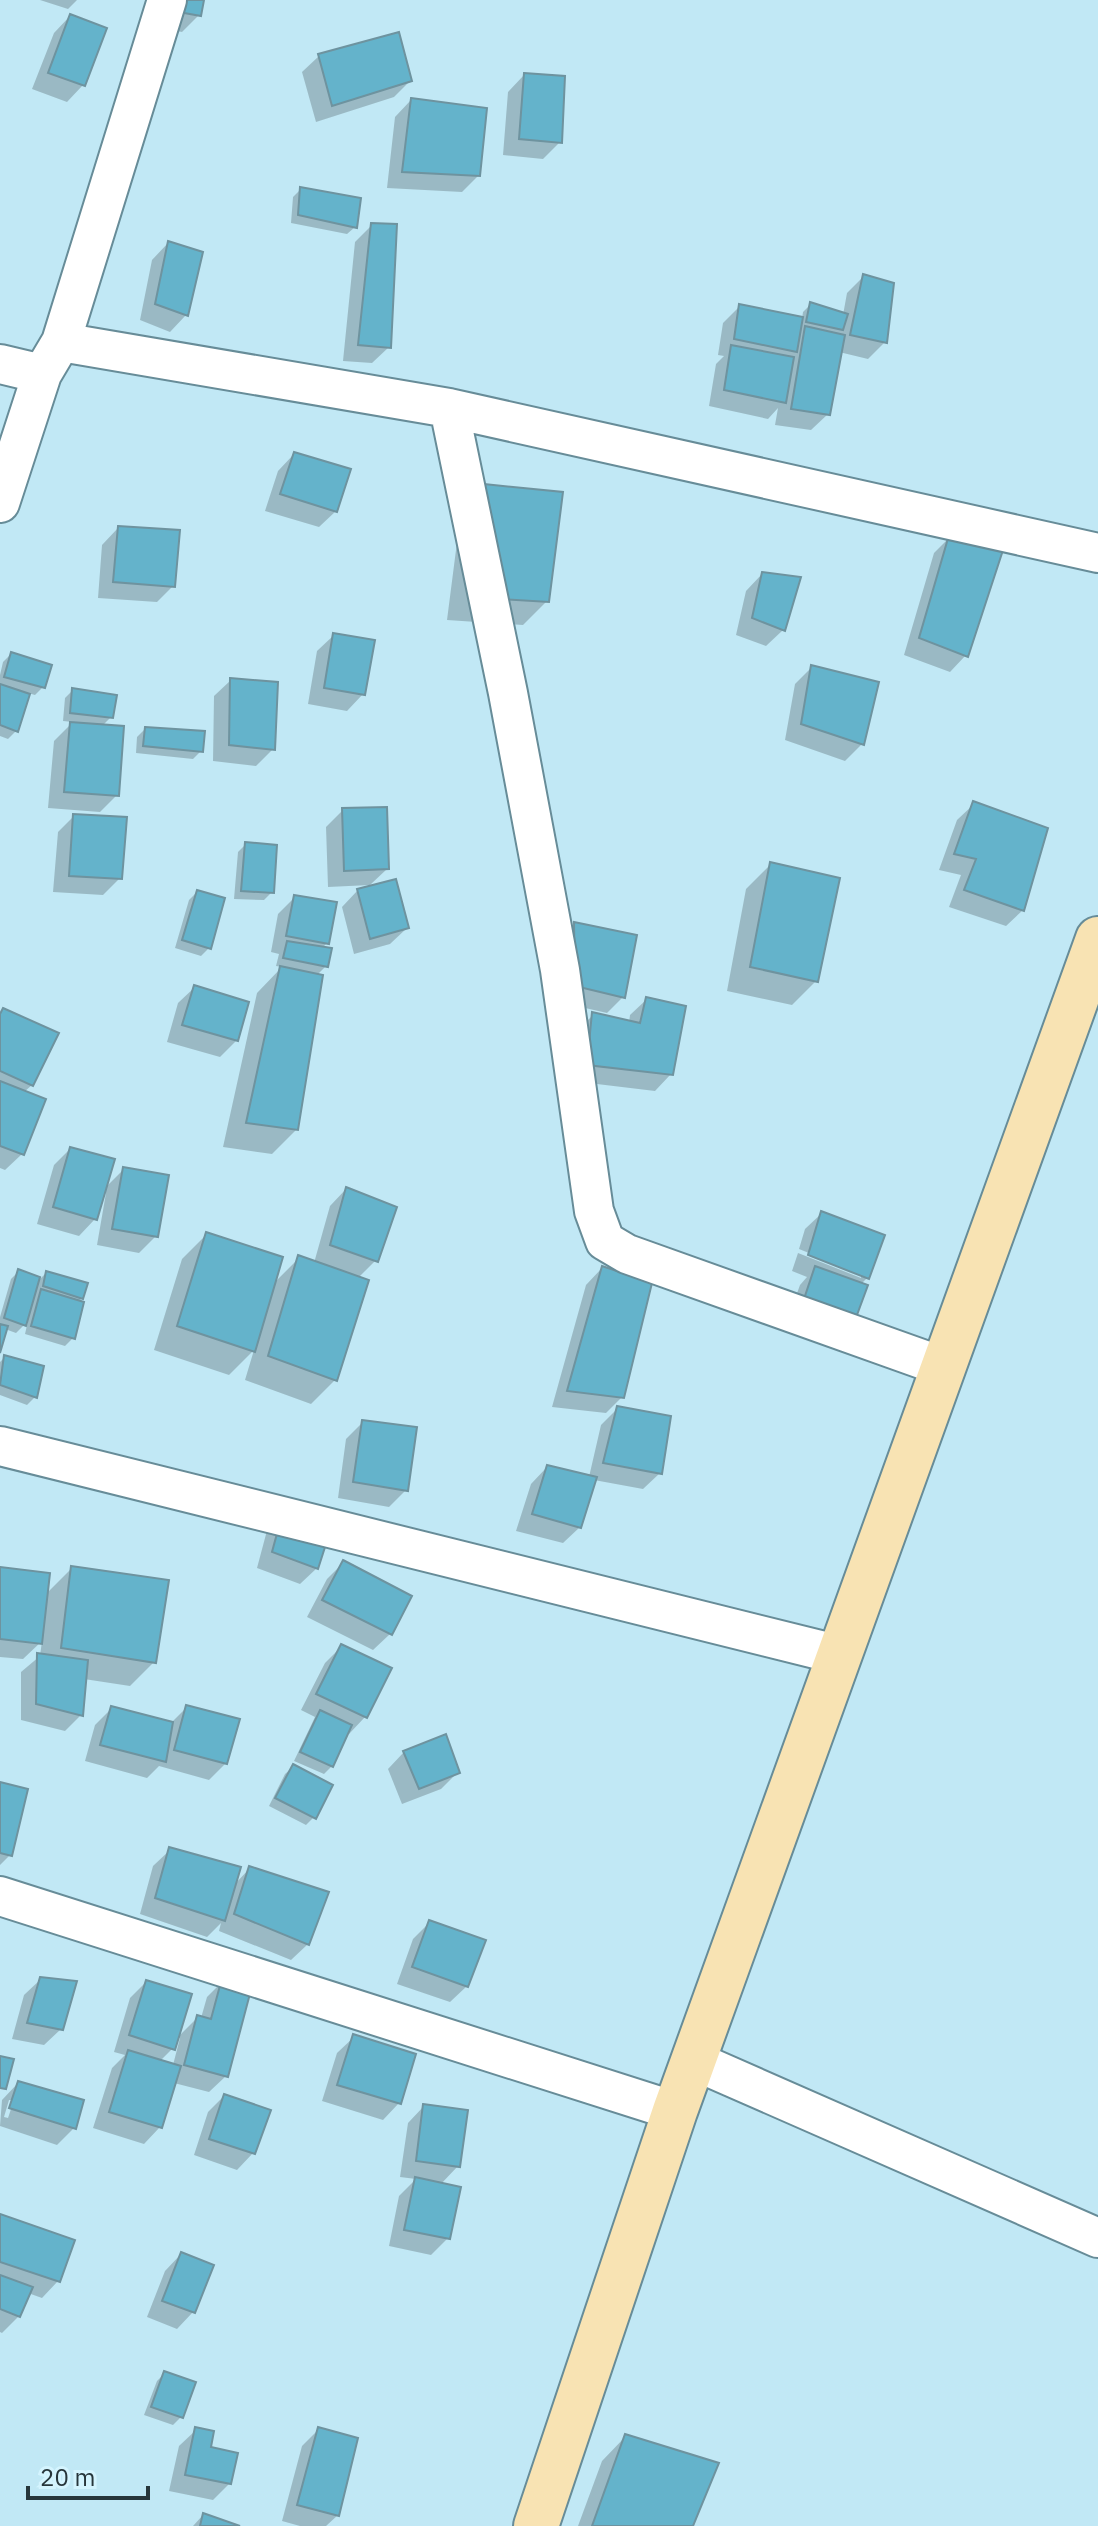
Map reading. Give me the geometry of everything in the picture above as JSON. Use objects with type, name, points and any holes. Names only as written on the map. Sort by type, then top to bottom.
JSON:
[{"type":"street","points":[[0,503],[51,358],[167,0]]},
{"type":"street","points":[[0,364],[51,358],[449,408],[1098,553]]},
{"type":"street","points":[[449,408],[508,693],[560,970],[594,1211],[605,1241],[627,1254],[944,1367]]},
{"type":"street","points":[[536,2526],[675,2111],[1098,939]]},
{"type":"street","points":[[0,1446],[840,1655]]},
{"type":"street","points":[[0,1896],[675,2111]]},
{"type":"street","points":[[695,2061],[1098,2238]]},
{"type":"building","points":[[176,0],[204,0],[201,16],[173,11]]},
{"type":"building","points":[[70,14],[107,28],[85,86],[48,73]]},
{"type":"building","points":[[399,32],[412,81],[332,106],[318,54]]},
{"type":"building","points":[[524,73],[565,76],[562,143],[519,139]]},
{"type":"building","points":[[411,98],[487,108],[480,176],[402,172]]},
{"type":"building","points":[[300,187],[361,198],[357,228],[298,215]]},
{"type":"building","points":[[371,223],[397,224],[391,348],[358,345]]},
{"type":"building","points":[[168,241],[203,252],[188,316],[155,304]]},
{"type":"building","points":[[863,274],[894,283],[887,343],[850,335]]},
{"type":"building","points":[[810,302],[848,314],[843,330],[806,322]]},
{"type":"building","points":[[739,304],[803,317],[797,352],[734,339]]},
{"type":"building","points":[[805,326],[845,335],[830,415],[791,409]]},
{"type":"building","points":[[731,345],[794,357],[786,403],[724,390]]},
{"type":"building","points":[[294,452],[351,469],[337,512],[280,494]]},
{"type":"building","points":[[484,484],[563,492],[549,602],[470,597]]},
{"type":"building","points":[[118,526],[180,530],[175,587],[113,582]]},
{"type":"building","points":[[949,535],[1004,547],[968,657],[919,638]]},
{"type":"building","points":[[762,572],[801,577],[785,631],[752,618]]},
{"type":"building","points":[[333,633],[375,640],[365,695],[324,688]]},
{"type":"building","points":[[11,652],[52,665],[45,688],[4,677]]},
{"type":"building","points":[[811,665],[879,682],[864,745],[801,724]]},
{"type":"building","points":[[230,678],[278,682],[275,750],[229,745]]},
{"type":"building","points":[[0,684],[30,694],[18,732],[0,725]]},
{"type":"building","points":[[72,688],[117,695],[113,718],[70,713]]},
{"type":"building","points":[[70,722],[124,726],[119,796],[64,792]]},
{"type":"building","points":[[145,727],[205,731],[203,752],[143,746]]},
{"type":"building","points":[[973,801],[1048,828],[1024,911],[964,890],[976,859],[954,854]]},
{"type":"building","points":[[387,807],[389,869],[344,871],[342,808]]},
{"type":"building","points":[[73,814],[127,817],[122,879],[69,876]]},
{"type":"building","points":[[245,842],[277,845],[274,893],[241,891]]},
{"type":"building","points":[[770,862],[840,878],[818,982],[750,967]]},
{"type":"building","points":[[396,879],[409,928],[370,939],[357,889]]},
{"type":"building","points":[[197,890],[225,898],[211,949],[182,940]]},
{"type":"building","points":[[294,895],[337,902],[329,944],[286,936]]},
{"type":"building","points":[[574,922],[637,935],[625,998],[575,986]]},
{"type":"building","points":[[287,941],[332,948],[328,967],[283,958]]},
{"type":"building","points":[[280,966],[323,975],[298,1130],[246,1123]]},
{"type":"building","points":[[194,985],[249,1002],[238,1041],[182,1025]]},
{"type":"building","points":[[646,997],[686,1006],[673,1075],[587,1065],[592,1012],[640,1023]]},
{"type":"building","points":[[3,1008],[59,1033],[33,1086],[0,1071],[0,1014]]},
{"type":"building","points":[[0,1081],[46,1099],[24,1155],[0,1146]]},
{"type":"building","points":[[70,1147],[115,1159],[97,1220],[53,1207]]},
{"type":"building","points":[[123,1167],[169,1175],[158,1237],[112,1229]]},
{"type":"building","points":[[346,1187],[397,1207],[378,1262],[330,1245]]},
{"type":"building","points":[[821,1211],[885,1235],[869,1279],[808,1255]]},
{"type":"building","points":[[206,1232],[283,1257],[255,1352],[177,1326]]},
{"type":"building","points":[[298,1255],[369,1280],[337,1381],[268,1356]]},
{"type":"building","points":[[602,1266],[652,1283],[624,1398],[567,1391]]},
{"type":"building","points":[[815,1266],[868,1285],[854,1323],[802,1305]]},
{"type":"building","points":[[18,1269],[40,1277],[26,1326],[4,1318]]},
{"type":"building","points":[[46,1271],[88,1283],[83,1299],[43,1286]]},
{"type":"building","points":[[41,1289],[84,1302],[75,1339],[31,1326]]},
{"type":"building","points":[[0,1324],[8,1326],[0,1353]]},
{"type":"building","points":[[4,1355],[44,1366],[37,1398],[0,1385]]},
{"type":"building","points":[[617,1406],[671,1416],[662,1474],[603,1463]]},
{"type":"building","points":[[362,1420],[417,1427],[408,1491],[353,1482]]},
{"type":"building","points":[[547,1465],[597,1477],[581,1528],[532,1514]]},
{"type":"building","points":[[285,1504],[334,1519],[318,1569],[272,1552]]},
{"type":"building","points":[[343,1560],[412,1596],[392,1635],[322,1600]]},
{"type":"building","points":[[71,1566],[169,1580],[156,1663],[61,1648]]},
{"type":"building","points":[[0,1567],[50,1573],[42,1644],[0,1639]]},
{"type":"building","points":[[341,1644],[392,1668],[367,1718],[316,1694]]},
{"type":"building","points":[[37,1653],[88,1660],[83,1716],[36,1704]]},
{"type":"building","points":[[186,1705],[240,1719],[227,1764],[174,1750]]},
{"type":"building","points":[[111,1706],[173,1722],[166,1762],[100,1745]]},
{"type":"building","points":[[320,1710],[352,1725],[333,1767],[300,1752]]},
{"type":"building","points":[[446,1734],[460,1773],[419,1789],[403,1751]]},
{"type":"building","points":[[293,1764],[333,1785],[316,1819],[275,1798]]},
{"type":"building","points":[[0,1782],[28,1789],[12,1856],[0,1853]]},
{"type":"building","points":[[169,1847],[241,1867],[225,1921],[155,1898]]},
{"type":"building","points":[[249,1866],[329,1892],[309,1945],[234,1914]]},
{"type":"building","points":[[429,1920],[486,1940],[468,1987],[412,1967]]},
{"type":"building","points":[[40,1977],[77,1981],[63,2030],[27,2023]]},
{"type":"building","points":[[222,1978],[252,1986],[228,2077],[184,2065],[197,2015],[211,2019]]},
{"type":"building","points":[[146,1980],[192,1994],[175,2050],[129,2035]]},
{"type":"building","points":[[353,2034],[416,2054],[401,2104],[337,2085]]},
{"type":"building","points":[[128,2050],[181,2066],[162,2128],[109,2112]]},
{"type":"building","points":[[0,2056],[14,2059],[6,2089],[0,2088]]},
{"type":"building","points":[[18,2081],[84,2100],[76,2129],[9,2108]]},
{"type":"building","points":[[224,2094],[271,2110],[255,2154],[209,2139]]},
{"type":"building","points":[[423,2104],[468,2110],[460,2167],[416,2161]]},
{"type":"building","points":[[415,2177],[461,2187],[450,2239],[404,2230]]},
{"type":"building","points":[[0,2214],[75,2240],[60,2282],[0,2262]]},
{"type":"building","points":[[181,2252],[214,2265],[195,2313],[162,2301]]},
{"type":"building","points":[[0,2275],[33,2287],[20,2317],[0,2309]]},
{"type":"building","points":[[164,2371],[196,2382],[183,2418],[151,2407]]},
{"type":"building","points":[[195,2427],[214,2431],[211,2447],[238,2453],[231,2484],[185,2475]]},
{"type":"building","points":[[318,2427],[358,2438],[339,2516],[297,2505]]},
{"type":"building","points":[[625,2434],[719,2463],[693,2526],[592,2526]]},
{"type":"building","points":[[203,2513],[240,2526],[200,2526]]}]
